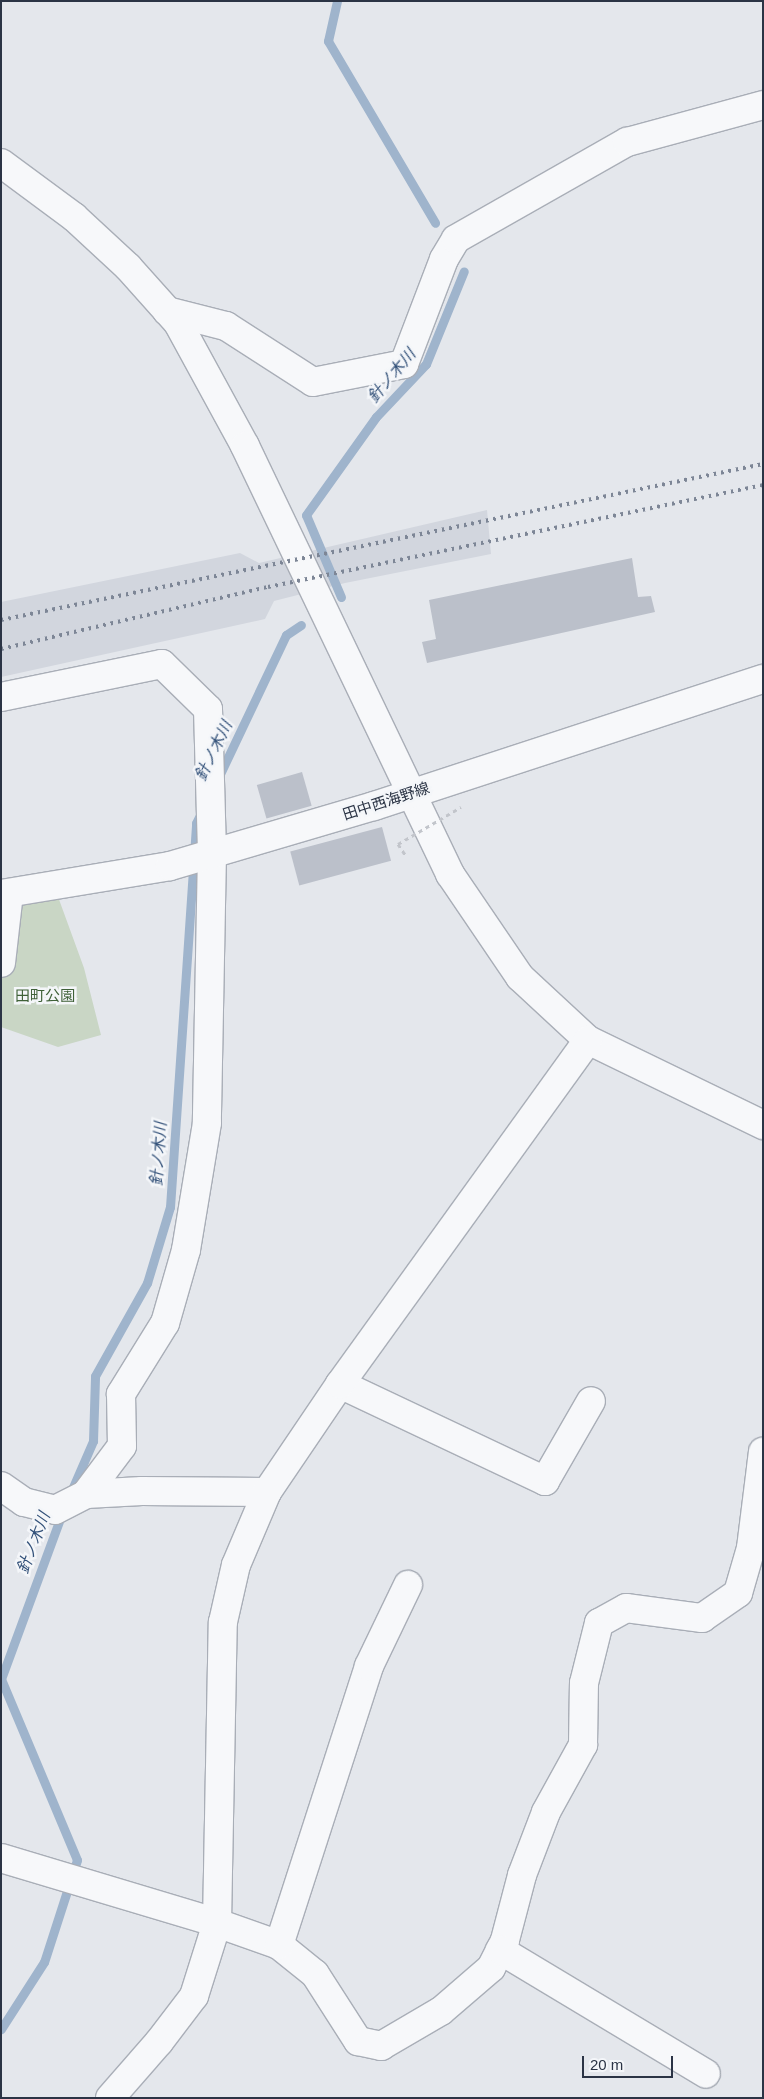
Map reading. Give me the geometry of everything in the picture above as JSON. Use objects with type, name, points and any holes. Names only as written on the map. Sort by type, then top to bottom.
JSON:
[{"type":"street","points":[[167,311],[226,326],[313,382],[404,364],[444,259],[456,239],[627,142],[763,105]]},
{"type":"street","points":[[1,163],[74,217],[128,267],[178,323],[245,446],[412,791],[450,874],[520,977],[588,1040],[763,1125]]},
{"type":"street","points":[[1,697],[162,664],[208,709],[212,853],[207,1123],[186,1250],[165,1323],[121,1394],[122,1446],[86,1494],[55,1510],[24,1502],[1,1486]]},
{"type":"street","name":"田中西海野線","points":[[5,894],[170,866],[374,806],[412,791],[763,679]]},
{"type":"street","points":[[1,963],[5,894]]},
{"type":"street","points":[[110,2098],[159,2042],[194,1996],[217,1923],[223,1622],[236,1565],[267,1492],[340,1384],[588,1040]]},
{"type":"street","points":[[340,1384],[545,1481],[591,1401]]},
{"type":"street","points":[[1,1858],[217,1923],[279,1946],[315,1974],[358,2041],[381,2046],[441,2011],[492,1968],[500,1950],[522,1876],[546,1812],[583,1745],[584,1683],[599,1624],[626,1608],[702,1618],[738,1593],[751,1548],[763,1452]]},
{"type":"street","points":[[86,1494],[267,1492]]},
{"type":"street","points":[[279,1946],[369,1666],[408,1585]]},
{"type":"street","points":[[500,1950],[706,2074]]},
{"type":"path","points":[[398,844],[461,808]]},
{"type":"shaded area","points":[[487,510],[491,554],[345,583],[274,601],[265,619],[1,677],[1,602],[240,553],[259,563]]},
{"type":"green space","name":"田町公園","points":[[57,894],[84,968],[101,1035],[58,1047],[1,1027],[1,978],[10,964],[14,901]]},
{"type":"building","points":[[632,558],[638,597],[651,596],[655,612],[427,663],[422,642],[436,639],[429,600]]},
{"type":"building","points":[[302,772],[312,806],[266,819],[257,785]]},
{"type":"building","points":[[382,827],[391,861],[299,885],[290,852]]},
{"type":"waterway","name":"針ノ木川","points":[[337,1],[328,41],[435,223]]},
{"type":"waterway","name":"針ノ木川","points":[[341,597],[306,515],[376,417],[426,364],[464,271]]},
{"type":"waterway","name":"針ノ木川","points":[[219,776],[286,635],[301,625]]},
{"type":"waterway","name":"針ノ木川","points":[[70,1494],[93,1441],[95,1376],[147,1283],[170,1207],[196,823],[202,811]]},
{"type":"waterway","name":"針ノ木川","points":[[1,1679],[62,1513]]},
{"type":"waterway","name":"針ノ木川","points":[[1,1679],[77,1860],[44,1962],[1,2029]]},
{"type":"railway","points":[[1,620],[763,464]]},
{"type":"railway","points":[[1,649],[268,587],[763,485]]}]
